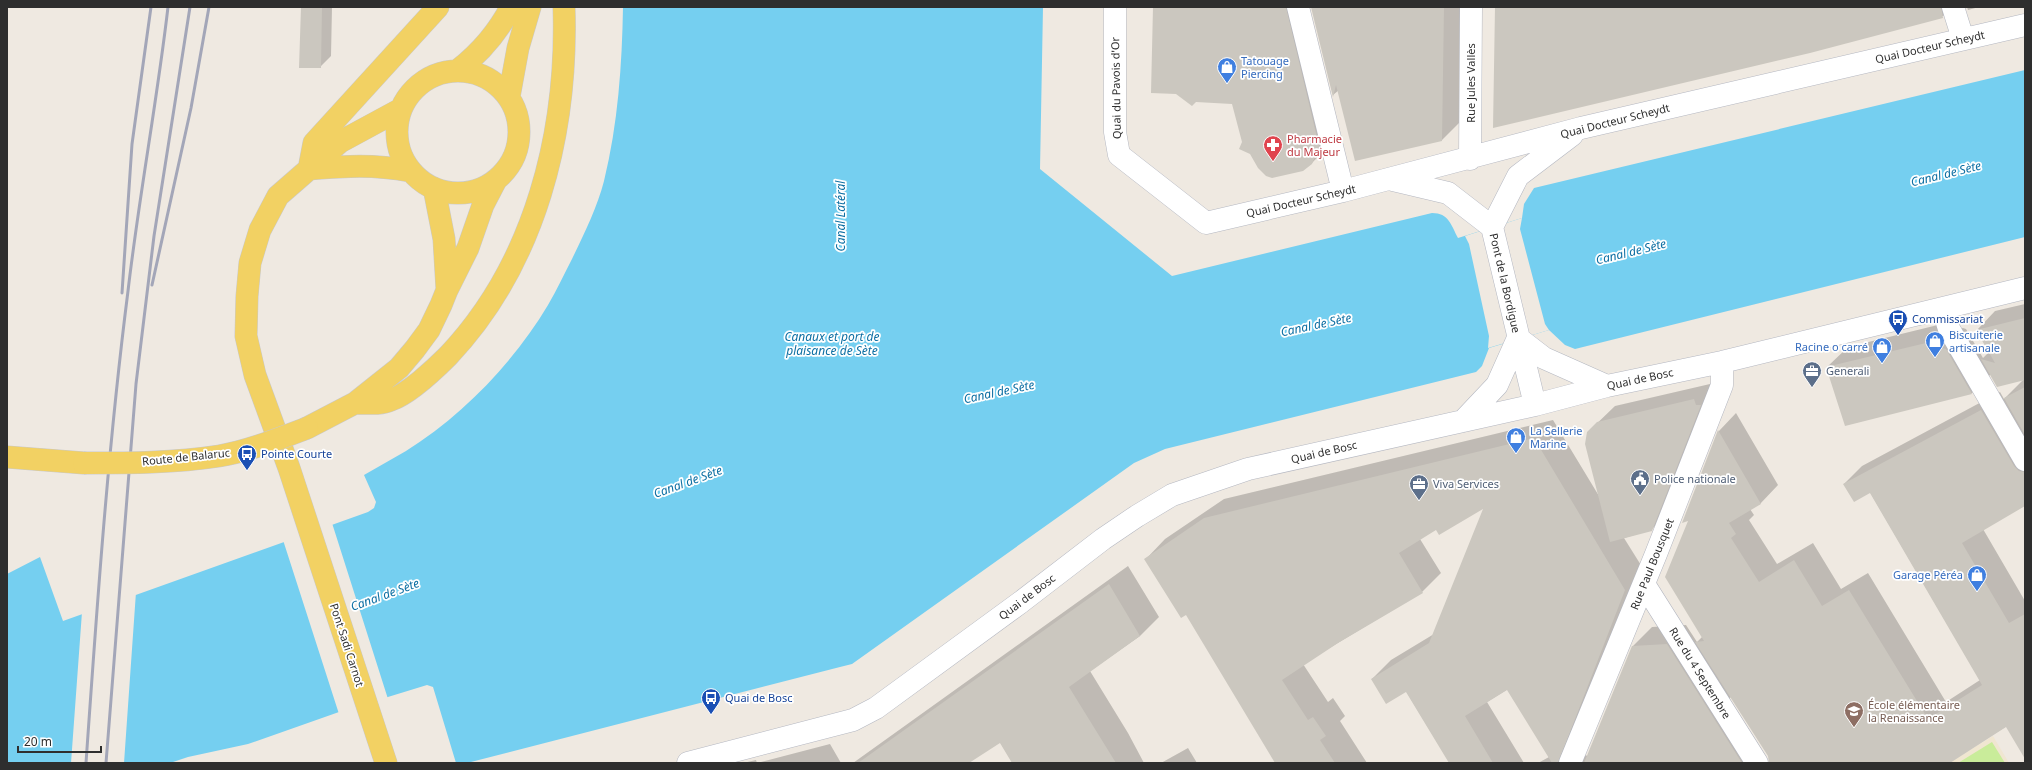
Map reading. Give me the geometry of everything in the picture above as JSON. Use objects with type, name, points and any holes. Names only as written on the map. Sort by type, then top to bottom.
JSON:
[{"type":"main road","points":[[410,171],[382,166],[358,165],[309,169],[314,143],[438,7]]},
{"type":"main road","points":[[458,70],[473,58],[502,23],[511,7]]},
{"type":"main road","points":[[509,97],[518,48],[530,7]]},
{"type":"main road","points":[[355,403],[377,404],[392,400],[430,374],[457,346],[490,302],[512,264],[538,205],[558,123],[565,30],[564,7]]},
{"type":"main road","points":[[458,70],[489,78],[509,97],[516,110],[519,123],[519,142],[513,159],[506,170],[496,180],[474,192],[457,193],[434,188],[424,183],[410,171],[402,157],[397,141],[397,125],[401,109],[410,93],[424,81],[440,73],[458,70]]},
{"type":"main road","name":"Pont Sadi Carnot","points":[[386,762],[289,468],[255,375],[246,328],[250,263],[260,230],[278,196],[340,142],[401,109]]},
{"type":"main road","name":"Route de Balaruc","points":[[7,457],[84,463],[150,463],[219,456],[261,445],[306,428],[355,403],[399,368],[430,330],[447,290],[468,248],[483,205],[496,180]]},
{"type":"main road","points":[[434,188],[444,239],[447,290]]},
{"type":"street","name":"Quai du Pavois d'Or","points":[[1115,7],[1115,132],[1119,155],[1206,223]]},
{"type":"street","points":[[1298,7],[1343,191]]},
{"type":"street","name":"Rue Jules Vallès","points":[[1470,159],[1471,7]]},
{"type":"street","points":[[1953,7],[1963,39]]},
{"type":"street","name":"Quai Docteur Scheydt","points":[[1206,223],[1470,159],[1581,128],[2025,25]]},
{"type":"street","points":[[1390,179],[1448,193],[1492,227],[1518,176],[1581,128]]},
{"type":"street","name":"Pont de la Bordigue","points":[[1492,227],[1535,405]]},
{"type":"street","name":"Quai de Bosc","points":[[688,763],[853,720],[876,708],[1021,602],[1103,539],[1172,495],[1248,469],[1535,405],[1607,386],[1722,362],[2025,288]]},
{"type":"street","points":[[1943,308],[1950,329],[2025,460]]},
{"type":"street","points":[[1463,421],[1496,385],[1518,338],[1544,358],[1607,386]]},
{"type":"street","name":"Rue Paul Bousquet","points":[[1570,763],[1644,584],[1722,385],[1722,362]]},
{"type":"street","name":"Rue du 4 Septembre","points":[[1644,584],[1757,763]]},
{"type":"shaded area","name":"École élémentaire la Renaissance","points":[[1993,736],[2009,763],[1949,763]]},
{"type":"green space","name":"École élémentaire la Renaissance","points":[[1992,742],[2005,763],[1958,763]]},
{"type":"water","name":"Canaux et port de plaisance de Sète","points":[[623,7],[1043,7],[1040,169],[1172,276],[1432,213],[1446,217],[1458,238],[1522,218],[1524,204],[1534,188],[2025,70],[2025,237],[1575,349],[1565,345],[1549,330],[1489,348],[1482,366],[1476,372],[1165,449],[1134,463],[852,664],[467,763],[456,763],[433,687],[427,685],[339,712],[248,744],[188,757],[170,763],[7,763],[7,574],[40,557],[63,621],[368,512],[374,508],[376,502],[364,475],[427,437],[467,404],[503,367],[519,347],[548,305],[586,230],[601,191],[609,160],[616,116],[622,51]]},
{"type":"pier","points":[[1522,218],[1520,229],[1545,324],[1549,330],[1488,348],[1489,336],[1469,244],[1465,236]]},
{"type":"pier","points":[[332,523],[388,699],[339,714],[283,540]]},
{"type":"pier","points":[[136,592],[124,763],[71,763],[82,612]]},
{"type":"building","points":[[301,7],[322,7],[321,68],[299,68]]},
{"type":"building","points":[[1153,7],[1286,7],[1319,146],[1312,164],[1303,171],[1272,178],[1266,176],[1258,168],[1250,154],[1239,149],[1242,142],[1232,104],[1196,102],[1192,106],[1176,94],[1151,93]]},
{"type":"building","points":[[1311,7],[1444,7],[1442,141],[1355,161],[1336,85],[1333,97]]},
{"type":"building","points":[[1495,7],[1941,7],[1943,18],[1810,53],[1493,128]]},
{"type":"building","points":[[2025,318],[2025,380],[1997,387],[1981,359],[1995,363],[1976,330]]},
{"type":"building","points":[[1926,343],[1929,351],[1942,348],[1946,349],[1972,394],[1845,426],[1826,367]]},
{"type":"building","points":[[2025,387],[2025,435],[2004,398]]},
{"type":"building","name":"Police nationale","points":[[1694,399],[1696,405],[1701,405],[1652,531],[1610,542],[1585,444],[1587,432],[1597,422]]},
{"type":"building","points":[[1981,410],[2014,466],[2019,471],[2025,472],[2025,506],[1962,543],[2009,623],[2025,614],[2025,759],[2006,727],[1950,763],[1769,763],[1768,756],[1695,642],[1704,641],[1665,577],[1688,521],[1682,523],[1718,430],[1761,504],[1729,523],[1736,534],[1731,538],[1759,582],[1794,560],[1822,606],[1849,590],[1928,719],[1982,685],[1870,493],[1854,502],[1843,484]]},
{"type":"building","points":[[1534,438],[1625,590],[1558,763],[1552,763],[1507,690],[1465,716],[1493,763],[1449,763],[1406,692],[1386,704],[1371,679],[1429,643],[1483,509],[1439,535],[1436,530],[1399,553],[1423,593],[1338,643],[1282,680],[1308,720],[1313,717],[1326,736],[1320,740],[1335,763],[1275,763],[1186,615],[1181,618],[1144,559],[1204,518]]},
{"type":"building","points":[[1109,584],[1140,636],[1069,687],[1116,763],[1012,763],[1000,743],[969,763],[858,763]]},
{"type":"building","points":[[1667,644],[1742,763],[1584,763],[1632,646]]},
{"type":"railway","points":[[122,293],[132,144],[151,7]]},
{"type":"railway","points":[[86,763],[94,645],[121,350],[132,255],[159,78],[168,7]]},
{"type":"railway","points":[[106,763],[136,384],[154,236],[190,7]]},
{"type":"railway","points":[[152,285],[191,108],[209,7]]},
{"type":"place","name":"Tatouage Piercing","points":[[1227,84]]},
{"type":"place","name":"Pharmacie du Majeur","points":[[1273,162]]},
{"type":"place","name":"Commissariat","points":[[1898,336]]},
{"type":"place","name":"Biscuiterie artisanale","points":[[1935,358]]},
{"type":"place","name":"Racine o carré","points":[[1882,364]]},
{"type":"place","name":"Generali","points":[[1812,388]]},
{"type":"place","name":"La Sellerie Marine","points":[[1516,454]]},
{"type":"place","name":"Pointe Courte","points":[[247,471]]},
{"type":"place","name":"Police nationale","points":[[1640,496]]},
{"type":"place","name":"Viva Services","points":[[1419,501]]},
{"type":"place","name":"Garage Péréa","points":[[1977,592]]},
{"type":"place","name":"Quai de Bosc","points":[[711,715]]},
{"type":"place","name":"École élémentaire la Renaissance","points":[[1854,728]]},
{"type":"water label","name":"Canal de Sète","points":[[1946,174]]},
{"type":"water label","name":"Canal Latéral","points":[[841,216]]},
{"type":"water label","name":"Canal de Sète","points":[[1631,252]]},
{"type":"water label","name":"Canal de Sète","points":[[1316,325]]},
{"type":"water label","name":"Canal de Sète","points":[[999,392]]},
{"type":"water label","name":"Canal de Sète","points":[[688,482]]},
{"type":"water label","name":"Canal de Sète","points":[[385,595]]}]
